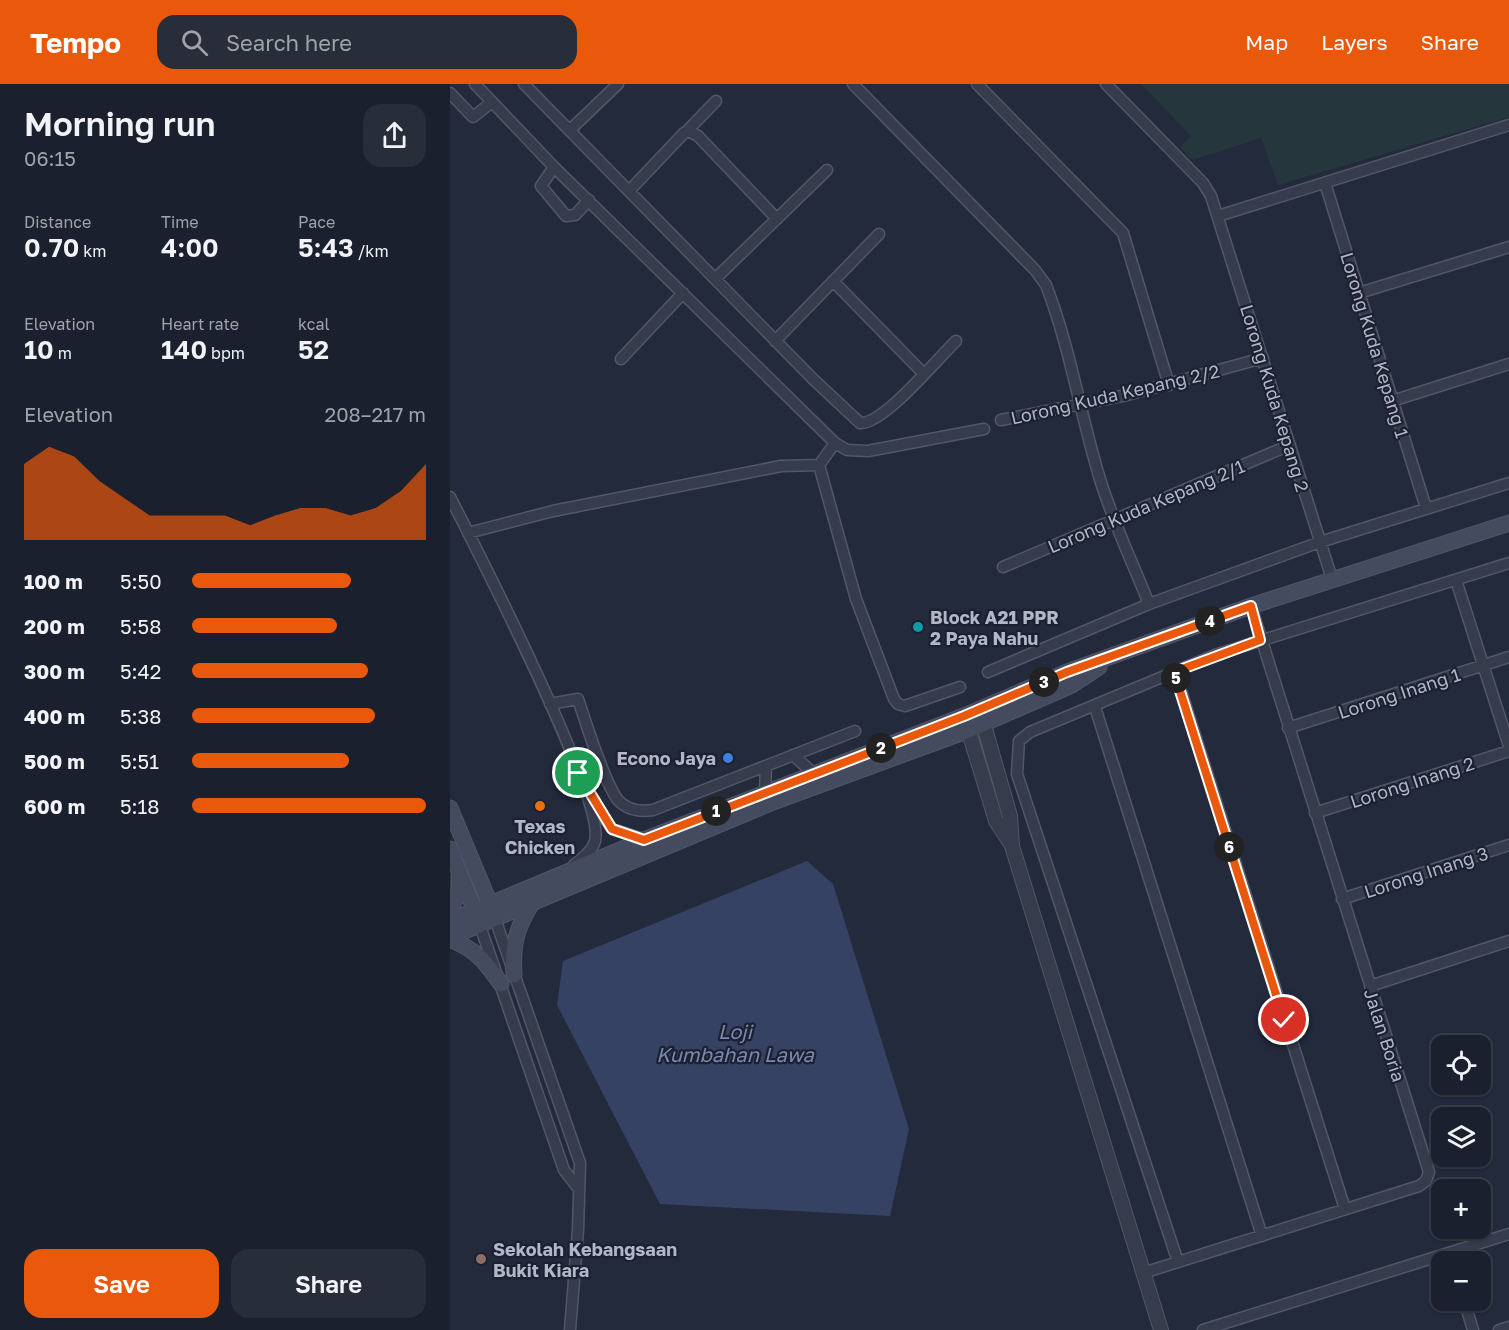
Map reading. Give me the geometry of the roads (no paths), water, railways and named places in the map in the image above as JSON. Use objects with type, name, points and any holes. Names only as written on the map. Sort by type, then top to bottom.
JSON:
[{"type":"main road","points":[[501,984],[481,957],[450,938],[477,918],[492,912],[532,903],[966,723],[1072,685],[1114,657],[1251,606],[1509,523]]},
{"type":"main road","points":[[492,912],[513,894],[765,791],[966,723]]},
{"type":"main road","points":[[450,808],[492,912]]},
{"type":"main road","points":[[450,849],[477,918]]},
{"type":"main road","points":[[474,867],[501,890],[513,894]]},
{"type":"main road","points":[[450,911],[459,890],[458,869]]},
{"type":"main road","points":[[514,975],[515,934],[532,903]]},
{"type":"main road","points":[[450,921],[477,918]]},
{"type":"street","points":[[475,84],[554,166],[835,443],[847,450],[868,451],[984,429]]},
{"type":"street","points":[[524,84],[716,278],[775,341],[860,423],[877,420],[956,341]]},
{"type":"street","points":[[570,130],[618,84]]},
{"type":"street","points":[[853,84],[1041,277],[1050,297],[1082,403],[1098,474],[1113,520],[1149,604]]},
{"type":"street","points":[[977,84],[1123,233],[1169,385]]},
{"type":"street","name":"Lorong Kuda Kepang 2","points":[[1107,84],[1203,183],[1218,216],[1332,579]]},
{"type":"street","points":[[450,93],[473,117],[492,102]]},
{"type":"street","points":[[630,190],[716,101]]},
{"type":"street","points":[[1218,216],[1509,125]]},
{"type":"street","points":[[687,131],[698,136],[777,219]]},
{"type":"street","points":[[554,166],[541,186],[566,216],[575,215],[589,200]]},
{"type":"street","points":[[716,278],[827,170]]},
{"type":"street","name":"Lorong Kuda Kepang 1","points":[[1325,183],[1426,508]]},
{"type":"street","points":[[775,341],[879,234]]},
{"type":"street","points":[[1359,293],[1509,247]]},
{"type":"street","points":[[833,281],[923,373]]},
{"type":"street","points":[[621,359],[683,293]]},
{"type":"street","name":"Lorong Kuda Kepang 2/2","points":[[1001,420],[1169,385],[1263,358]]},
{"type":"street","points":[[1392,400],[1509,364]]},
{"type":"street","points":[[819,465],[835,443]]},
{"type":"street","name":"Lorong Kuda Kepang 2/1","points":[[1003,567],[1290,445]]},
{"type":"street","points":[[468,533],[553,511],[781,466],[819,465]]},
{"type":"street","points":[[819,465],[856,599],[897,704],[905,706],[960,687]]},
{"type":"street","points":[[988,672],[1149,604],[1320,542],[1509,483]]},
{"type":"street","points":[[450,497],[550,704],[592,809],[596,840],[586,855],[560,875]]},
{"type":"street","points":[[1178,1262],[1016,766],[1017,746],[1023,736],[1174,672],[1260,640],[1509,563]]},
{"type":"street","points":[[1456,580],[1509,746]]},
{"type":"street","name":"Jalan Boria","points":[[1143,1273],[1419,1186],[1426,1181],[1429,1172],[1251,606]]},
{"type":"street","name":"Lorong Inang 1","points":[[1288,728],[1509,657]]},
{"type":"street","points":[[1174,672],[1345,1209]]},
{"type":"street","points":[[550,704],[578,699],[613,790],[623,804],[638,811],[653,810],[855,731]]},
{"type":"street","points":[[1095,707],[1262,1236]]},
{"type":"street","points":[[982,717],[1010,816],[1012,846],[1161,1330]]},
{"type":"street","points":[[966,723],[996,821],[1012,846]]},
{"type":"street","name":"Lorong Inang 2","points":[[1315,813],[1509,751]]},
{"type":"street","points":[[793,755],[813,773]]},
{"type":"street","points":[[765,766],[765,791]]},
{"type":"street","points":[[578,773],[612,829],[644,840]]},
{"type":"street","name":"Lorong Inang 3","points":[[1342,898],[1509,845]]},
{"type":"street","points":[[492,912],[580,1163],[578,1230],[570,1330]]},
{"type":"street","points":[[477,918],[564,1170],[578,1188]]},
{"type":"street","points":[[1370,986],[1509,941]]},
{"type":"street","points":[[1465,1251],[1509,1234]]},
{"type":"street","points":[[1203,1330],[1431,1263]]},
{"type":"street","points":[[562,1330],[571,1302]]},
{"type":"street","points":[[1467,1311],[1473,1330]]},
{"type":"street","points":[[1499,1330],[1509,1327]]},
{"type":"water","name":"Loji Kumbahan Lawa","points":[[807,861],[833,884],[909,1129],[890,1216],[660,1204],[557,1005],[563,961]]},
{"type":"place","name":"Block A21 PPR 2 Paya Nahu","points":[[918,627]]},
{"type":"place","name":"Econo Jaya","points":[[728,758]]},
{"type":"place","name":"Texas Chicken","points":[[540,806]]},
{"type":"place","name":"Sekolah Kebangsaan Bukit Kiara","points":[[481,1259]]}]
